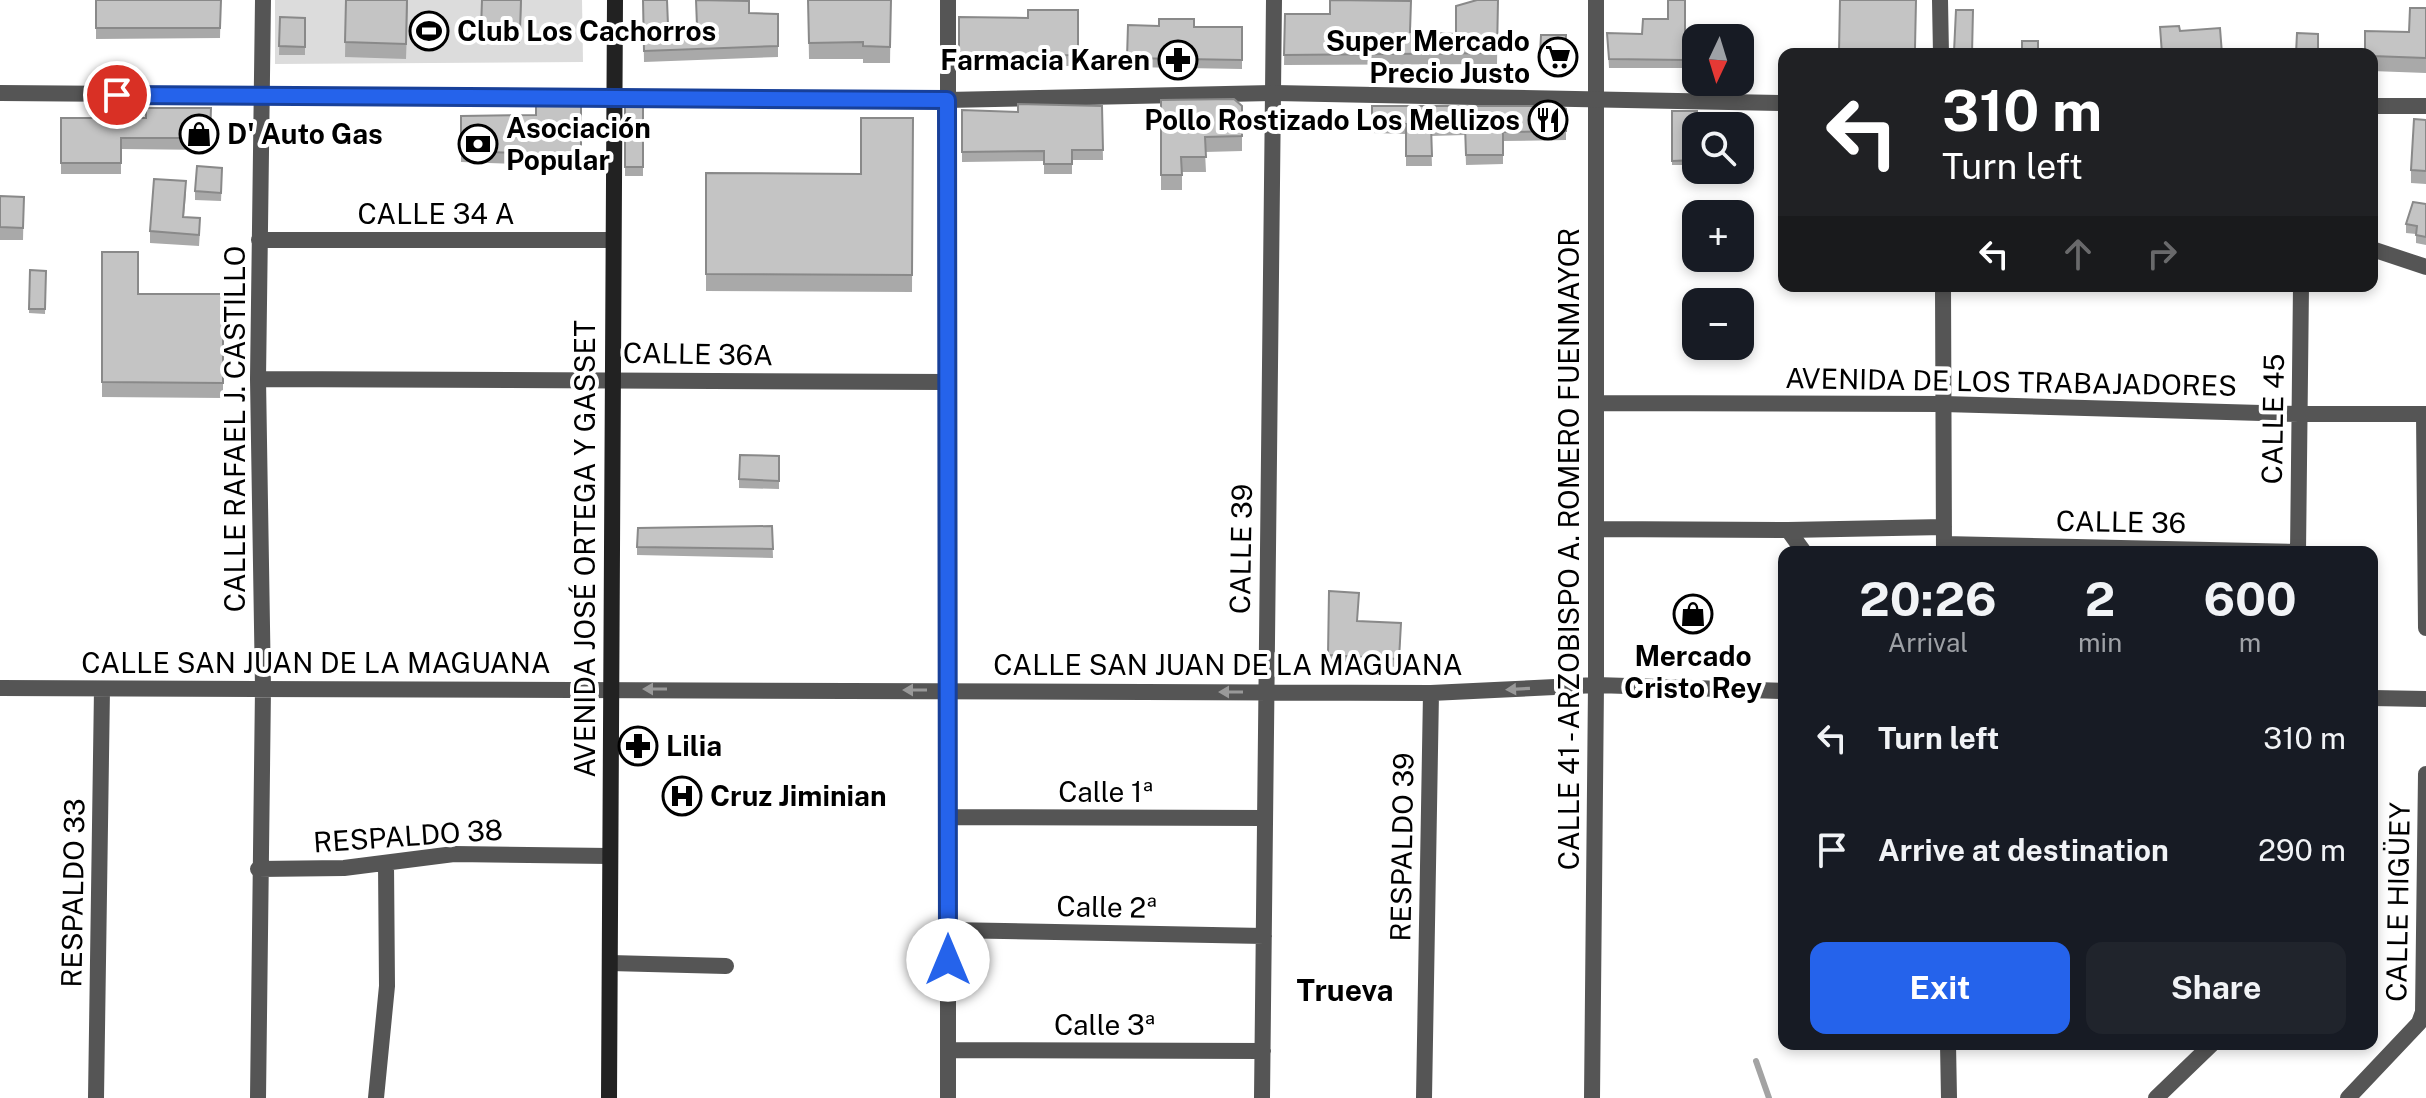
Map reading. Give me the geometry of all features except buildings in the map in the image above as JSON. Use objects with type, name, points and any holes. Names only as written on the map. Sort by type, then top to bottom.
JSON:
[{"type":"main road","name":"AVENIDA JOSÉ ORTEGA Y GASSET","points":[[609,1098],[615,0]]},
{"type":"street","name":"CALLE RAFAEL J. CASTILLO","points":[[258,1098],[258,869],[263,688],[258,379],[263,0]]},
{"type":"street","points":[[948,0],[948,1098]]},
{"type":"street","name":"CALLE 39","points":[[1262,1098],[1274,0]]},
{"type":"street","name":"CALLE 41 - ARZOBISPO A. ROMERO FUENMAYOR","points":[[1592,1098],[1596,685],[1596,0]]},
{"type":"street","points":[[1940,0],[1941,48]]},
{"type":"street","points":[[0,93],[947,100],[1275,93],[1778,103]]},
{"type":"street","points":[[2378,106],[2426,106]]},
{"type":"street","name":"CALLE 34 A","points":[[259,240],[613,240]]},
{"type":"street","points":[[2378,251],[2426,267]]},
{"type":"street","points":[[1943,292],[1944,541]]},
{"type":"street","name":"CALLE 45","points":[[2298,546],[2301,292]]},
{"type":"street","name":"CALLE 36A","points":[[258,379],[946,382]]},
{"type":"street","name":"AVENIDA DE LOS TRABAJADORES","points":[[1596,403],[1943,404],[2299,414],[2425,414]]},
{"type":"street","points":[[2425,414],[2426,628]]},
{"type":"street","name":"CALLE 36","points":[[1596,529],[1788,530],[1944,541],[2105,546]]},
{"type":"street","points":[[1788,530],[1800,546]]},
{"type":"street","name":"CALLE SAN JUAN DE LA MAGUANA","points":[[0,688],[1431,693],[1596,685],[1778,691]]},
{"type":"street","name":"RESPALDO 33","points":[[96,1098],[102,689]]},
{"type":"street","name":"RESPALDO 39","points":[[1424,1098],[1431,693]]},
{"type":"street","points":[[2378,698],[2426,699]]},
{"type":"street","name":"CALLE HIGÜEY","points":[[2348,1098],[2425,1013],[2426,774]]},
{"type":"street","name":"Calle 1ª","points":[[948,817],[1265,818]]},
{"type":"street","name":"RESPALDO 38","points":[[258,869],[344,868],[454,854],[610,856]]},
{"type":"street","points":[[376,1098],[387,972],[386,864]]},
{"type":"street","name":"Calle 2ª","points":[[948,930],[1264,936]]},
{"type":"street","points":[[610,963],[726,966]]},
{"type":"street","name":"Calle 3ª","points":[[948,1050],[1263,1051]]},
{"type":"street","points":[[1948,1050],[1949,1098]]},
{"type":"street","points":[[2156,1098],[2206,1050]]},
{"type":"shaded area","name":"Club Los Cachorros","points":[[275,0],[582,0],[583,62],[275,64]]},
{"type":"waterway","points":[[1756,1061],[1769,1098]]},
{"type":"place","name":"Club Los Cachorros","points":[[429,31]]},
{"type":"place","name":"Super Mercado Precio Justo","points":[[1558,57]]},
{"type":"place","name":"Farmacia Karen","points":[[1178,60]]},
{"type":"place","name":"Pollo Rostizado Los Mellizos","points":[[1548,120]]},
{"type":"place","name":"D' Auto Gas","points":[[199,134]]},
{"type":"place","name":"Asociación Popular","points":[[478,144]]},
{"type":"place","name":"Mercado Cristo Rey","points":[[1693,614]]},
{"type":"place","name":"Lilia","points":[[638,746]]},
{"type":"place","name":"Cruz Jiminian","points":[[682,796]]},
{"type":"district","name":"Trueva","points":[[1345,991]]},
{"type":"route","points":[[117,95],[947,100],[948,960]]}]
